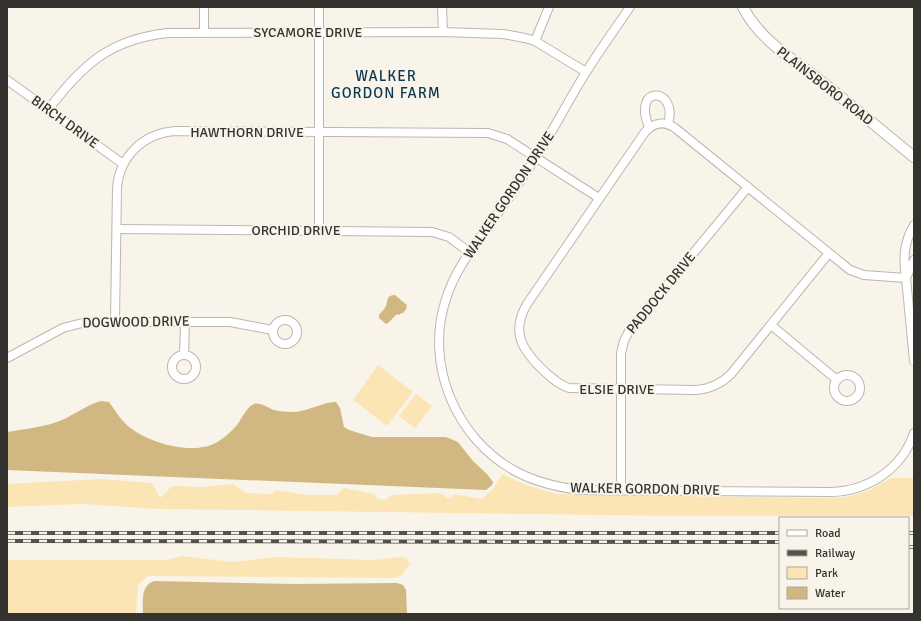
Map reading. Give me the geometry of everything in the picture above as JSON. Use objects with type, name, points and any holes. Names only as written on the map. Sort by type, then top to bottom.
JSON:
[{"type":"street","points":[[204,7],[204,32]]},
{"type":"street","points":[[319,7],[319,230]]},
{"type":"street","points":[[442,7],[443,32]]},
{"type":"street","points":[[535,41],[549,7]]},
{"type":"street","name":"WALKER GORDON DRIVE","points":[[630,7],[586,72],[536,158],[469,252],[454,279],[446,299],[442,316],[439,350],[445,384],[453,404],[467,429],[496,459],[507,466],[527,476],[551,485],[579,490],[847,491],[870,483],[890,469],[906,450],[914,433]]},
{"type":"street","name":"PLAINSBORO ROAD","points":[[743,7],[759,30],[776,48],[817,78],[914,157]]},
{"type":"street","name":"SYCAMORE DRIVE","points":[[48,110],[78,74],[95,59],[114,48],[135,39],[157,34],[204,32],[443,32],[503,34],[535,41],[586,72]]},
{"type":"street","name":"BIRCH DRIVE","points":[[7,80],[123,164]]},
{"type":"street","points":[[668,124],[670,114],[668,103],[663,97],[654,95],[648,99],[645,105],[644,112],[649,128],[658,124],[668,124],[674,127],[847,268],[857,273],[906,278]]},
{"type":"street","name":"ELSIE DRIVE","points":[[649,128],[599,198],[525,307],[520,320],[520,334],[523,347],[531,359],[563,386],[576,389],[700,390],[715,386],[728,376],[829,254]]},
{"type":"street","name":"HAWTHORN DRIVE","points":[[115,321],[117,184],[123,164],[131,152],[138,145],[151,137],[166,132],[485,133],[502,137],[599,198]]},
{"type":"street","name":"PADDOCK DRIVE","points":[[621,489],[622,349],[627,334],[748,187]]},
{"type":"street","points":[[914,225],[907,239],[904,252],[904,266],[914,361]]},
{"type":"street","name":"ORCHID DRIVE","points":[[117,229],[432,232],[449,237],[469,252]]},
{"type":"street","points":[[906,278],[914,260]]},
{"type":"street","name":"DOGWOOD DRIVE","points":[[7,358],[69,325],[86,322],[233,322],[273,330]]},
{"type":"street","points":[[184,355],[185,322]]},
{"type":"street","points":[[771,325],[837,380]]},
{"type":"green space","points":[[378,365],[413,392],[387,426],[353,400]]},
{"type":"green space","points":[[416,394],[432,406],[415,428],[399,416]]},
{"type":"green space","points":[[502,474],[526,485],[557,494],[821,498],[847,497],[870,490],[891,478],[914,478],[914,516],[677,516],[156,509],[83,504],[7,507],[7,484],[101,479],[152,483],[160,498],[172,486],[203,487],[233,484],[246,493],[272,494],[277,490],[307,495],[337,495],[344,488],[374,494],[378,499],[386,500],[391,495],[440,493],[449,499],[455,494],[482,499],[494,488]]},
{"type":"green space","points":[[182,556],[232,562],[276,557],[375,560],[399,557],[406,558],[410,563],[402,575],[395,578],[148,576],[138,585],[136,614],[7,614],[7,560],[165,560]]},
{"type":"water","points":[[395,295],[407,305],[407,308],[402,314],[397,314],[386,324],[379,318],[379,315],[386,306],[389,297]]},
{"type":"water","points":[[101,401],[109,402],[128,426],[147,438],[172,446],[185,448],[209,446],[219,441],[235,427],[246,410],[254,404],[261,404],[274,410],[298,412],[327,403],[336,402],[340,408],[344,427],[349,430],[372,437],[446,437],[458,442],[473,461],[493,482],[492,485],[486,490],[7,470],[7,432],[35,428],[62,420]]},
{"type":"water","points":[[154,581],[295,584],[397,583],[403,585],[406,590],[407,614],[143,614],[144,590]]},
{"type":"railway","points":[[7,533],[779,533]]},
{"type":"railway","points":[[909,533],[914,533]]},
{"type":"railway","points":[[7,541],[779,542]]},
{"type":"railway","points":[[909,547],[914,547]]},
{"type":"district","name":"WALKER GORDON FARM","points":[[386,84]]}]
